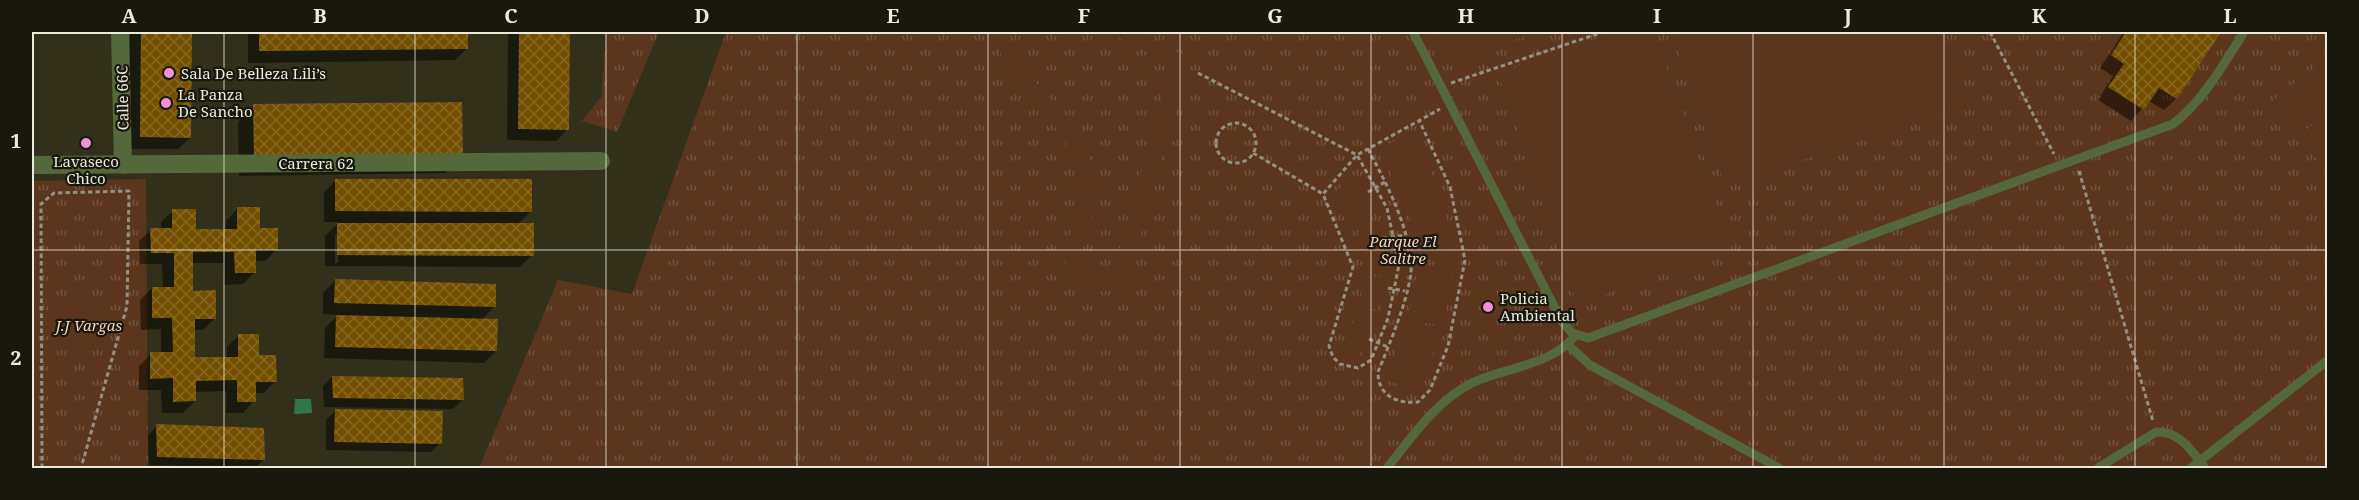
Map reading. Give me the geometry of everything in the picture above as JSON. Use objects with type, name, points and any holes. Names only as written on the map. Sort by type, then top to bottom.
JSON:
[{"type":"street","name":"Calle 66C","points":[[120,32],[123,165]]},
{"type":"street","name":"Carrera 62","points":[[32,165],[601,161]]},
{"type":"lane","points":[[1413,32],[1561,320],[1576,334],[1596,337],[2173,124],[2188,113],[2204,94],[2244,32]]},
{"type":"lane","points":[[1387,468],[1447,400],[1472,384],[1540,358],[1567,344],[1576,334]]},
{"type":"lane","points":[[1567,344],[1590,365],[1779,468]]},
{"type":"lane","points":[[2191,468],[2203,465],[2328,360]]},
{"type":"lane","points":[[2098,468],[2156,432],[2173,434],[2182,440],[2203,465]]},
{"type":"path","points":[[1441,87],[1603,32]]},
{"type":"path","points":[[1990,32],[2061,166]]},
{"type":"path","points":[[1198,73],[1357,155],[1376,187],[1387,208],[1399,265],[1388,318],[1371,360],[1358,368],[1340,364],[1332,357],[1329,346],[1353,267],[1323,194],[1254,153]]},
{"type":"path","points":[[1323,194],[1357,155],[1449,103]]},
{"type":"path","points":[[1368,149],[1398,206],[1411,263],[1398,323],[1378,372],[1381,389],[1398,401],[1418,402],[1430,390],[1448,346],[1465,260],[1450,186],[1419,120]]},
{"type":"path","points":[[1232,123],[1245,125],[1254,134],[1254,153],[1244,162],[1237,164],[1224,160],[1216,148],[1217,135],[1232,123]]},
{"type":"path","points":[[2076,161],[2156,432]]},
{"type":"path","points":[[1368,192],[1385,182]]},
{"type":"path","points":[[42,468],[41,204],[54,193],[129,191],[128,306],[81,468]]},
{"type":"path","points":[[1383,238],[1405,235]]},
{"type":"path","points":[[1388,288],[1405,291]]},
{"type":"path","points":[[1369,339],[1388,347]]},
{"type":"green space","points":[[606,32],[659,32],[617,132],[582,121],[602,96]]},
{"type":"green space","name":"Parque El Salitre","points":[[726,32],[2327,32],[2327,468],[479,468],[558,280],[632,294]]},
{"type":"green space","points":[[999,32],[1007,32],[1006,45],[1013,58],[1067,119],[1079,135],[1088,153],[1094,172],[1096,192],[1081,254],[1087,268],[1101,274],[1115,265],[1172,63],[1106,32],[1132,32],[1191,58],[1128,279],[1119,286],[1108,290],[1088,290],[1079,286],[1072,279],[1067,269],[1065,253],[1075,217],[1077,198],[1077,178],[1072,159],[1061,135],[1026,94],[1006,66],[1000,50]]},
{"type":"green space","points":[[1433,32],[1537,32],[1444,64]]},
{"type":"green space","points":[[1616,32],[1654,32],[1731,249],[1577,304],[1498,73]]},
{"type":"green space","points":[[1671,32],[1945,32],[1970,104],[1725,186]]},
{"type":"green space","points":[[2319,64],[2327,75],[2327,92],[2287,123],[2271,102]]},
{"type":"green space","points":[[2327,113],[2327,149],[2316,158],[2299,136]]},
{"type":"green space","points":[[1408,133],[1436,181],[1405,198],[1378,150]]},
{"type":"green space","name":"J.J Vargas","points":[[146,179],[148,468],[32,468],[32,181]]},
{"type":"green space","points":[[1354,180],[1370,210],[1354,219],[1338,189]]},
{"type":"green space","points":[[1441,197],[1453,249],[1420,257],[1408,205]]},
{"type":"green space","points":[[1375,228],[1381,259],[1365,263],[1358,232]]},
{"type":"green space","points":[[1419,265],[1453,272],[1443,326],[1408,320]]},
{"type":"green space","points":[[1365,274],[1384,278],[1377,310],[1359,306]]},
{"type":"green space","points":[[89,302],[106,309],[113,326],[106,343],[89,350],[72,343],[65,326],[72,309]]},
{"type":"green space","points":[[1355,319],[1372,326],[1359,357],[1342,350]]},
{"type":"green space","points":[[1406,327],[1438,341],[1418,392],[1385,379]]},
{"type":"water","points":[[295,399],[311,399],[312,413],[294,414]]},
{"type":"building","points":[[141,32],[192,32],[191,138],[140,137]]},
{"type":"building","points":[[259,32],[468,32],[468,49],[259,51]]},
{"type":"building","points":[[519,32],[570,32],[569,130],[518,129]]},
{"type":"building","points":[[2126,32],[2221,32],[2177,99],[2159,88],[2144,110],[2108,87],[2124,64],[2111,55]]},
{"type":"building","points":[[462,102],[463,158],[254,161],[253,104]]},
{"type":"building","points":[[335,179],[532,179],[532,212],[335,211]]},
{"type":"building","points":[[237,207],[260,207],[260,228],[278,228],[278,250],[256,250],[256,273],[235,273],[234,252],[193,252],[193,291],[216,290],[216,319],[195,319],[195,357],[238,357],[238,334],[259,334],[259,355],[276,355],[277,382],[256,382],[256,402],[237,402],[237,380],[196,381],[196,401],[173,402],[173,378],[150,379],[150,352],[173,352],[172,318],[152,318],[152,287],[174,287],[174,253],[151,253],[150,228],[172,228],[172,209],[196,209],[196,229],[237,229]]},
{"type":"building","points":[[337,223],[534,223],[534,256],[337,255]]},
{"type":"building","points":[[335,279],[496,284],[496,307],[334,303]]},
{"type":"building","points":[[336,315],[498,319],[497,351],[335,347]]},
{"type":"building","points":[[332,376],[463,378],[464,400],[333,398]]},
{"type":"building","points":[[335,409],[443,411],[442,444],[334,442]]},
{"type":"building","points":[[156,424],[264,428],[265,460],[157,457]]},
{"type":"place","name":"Sala De Belleza Lili’s","points":[[169,73]]},
{"type":"place","name":"La Panza De Sancho","points":[[166,103]]},
{"type":"place","name":"Lavaseco Chico","points":[[86,143]]},
{"type":"place","name":"Policia Ambiental","points":[[1488,307]]}]
